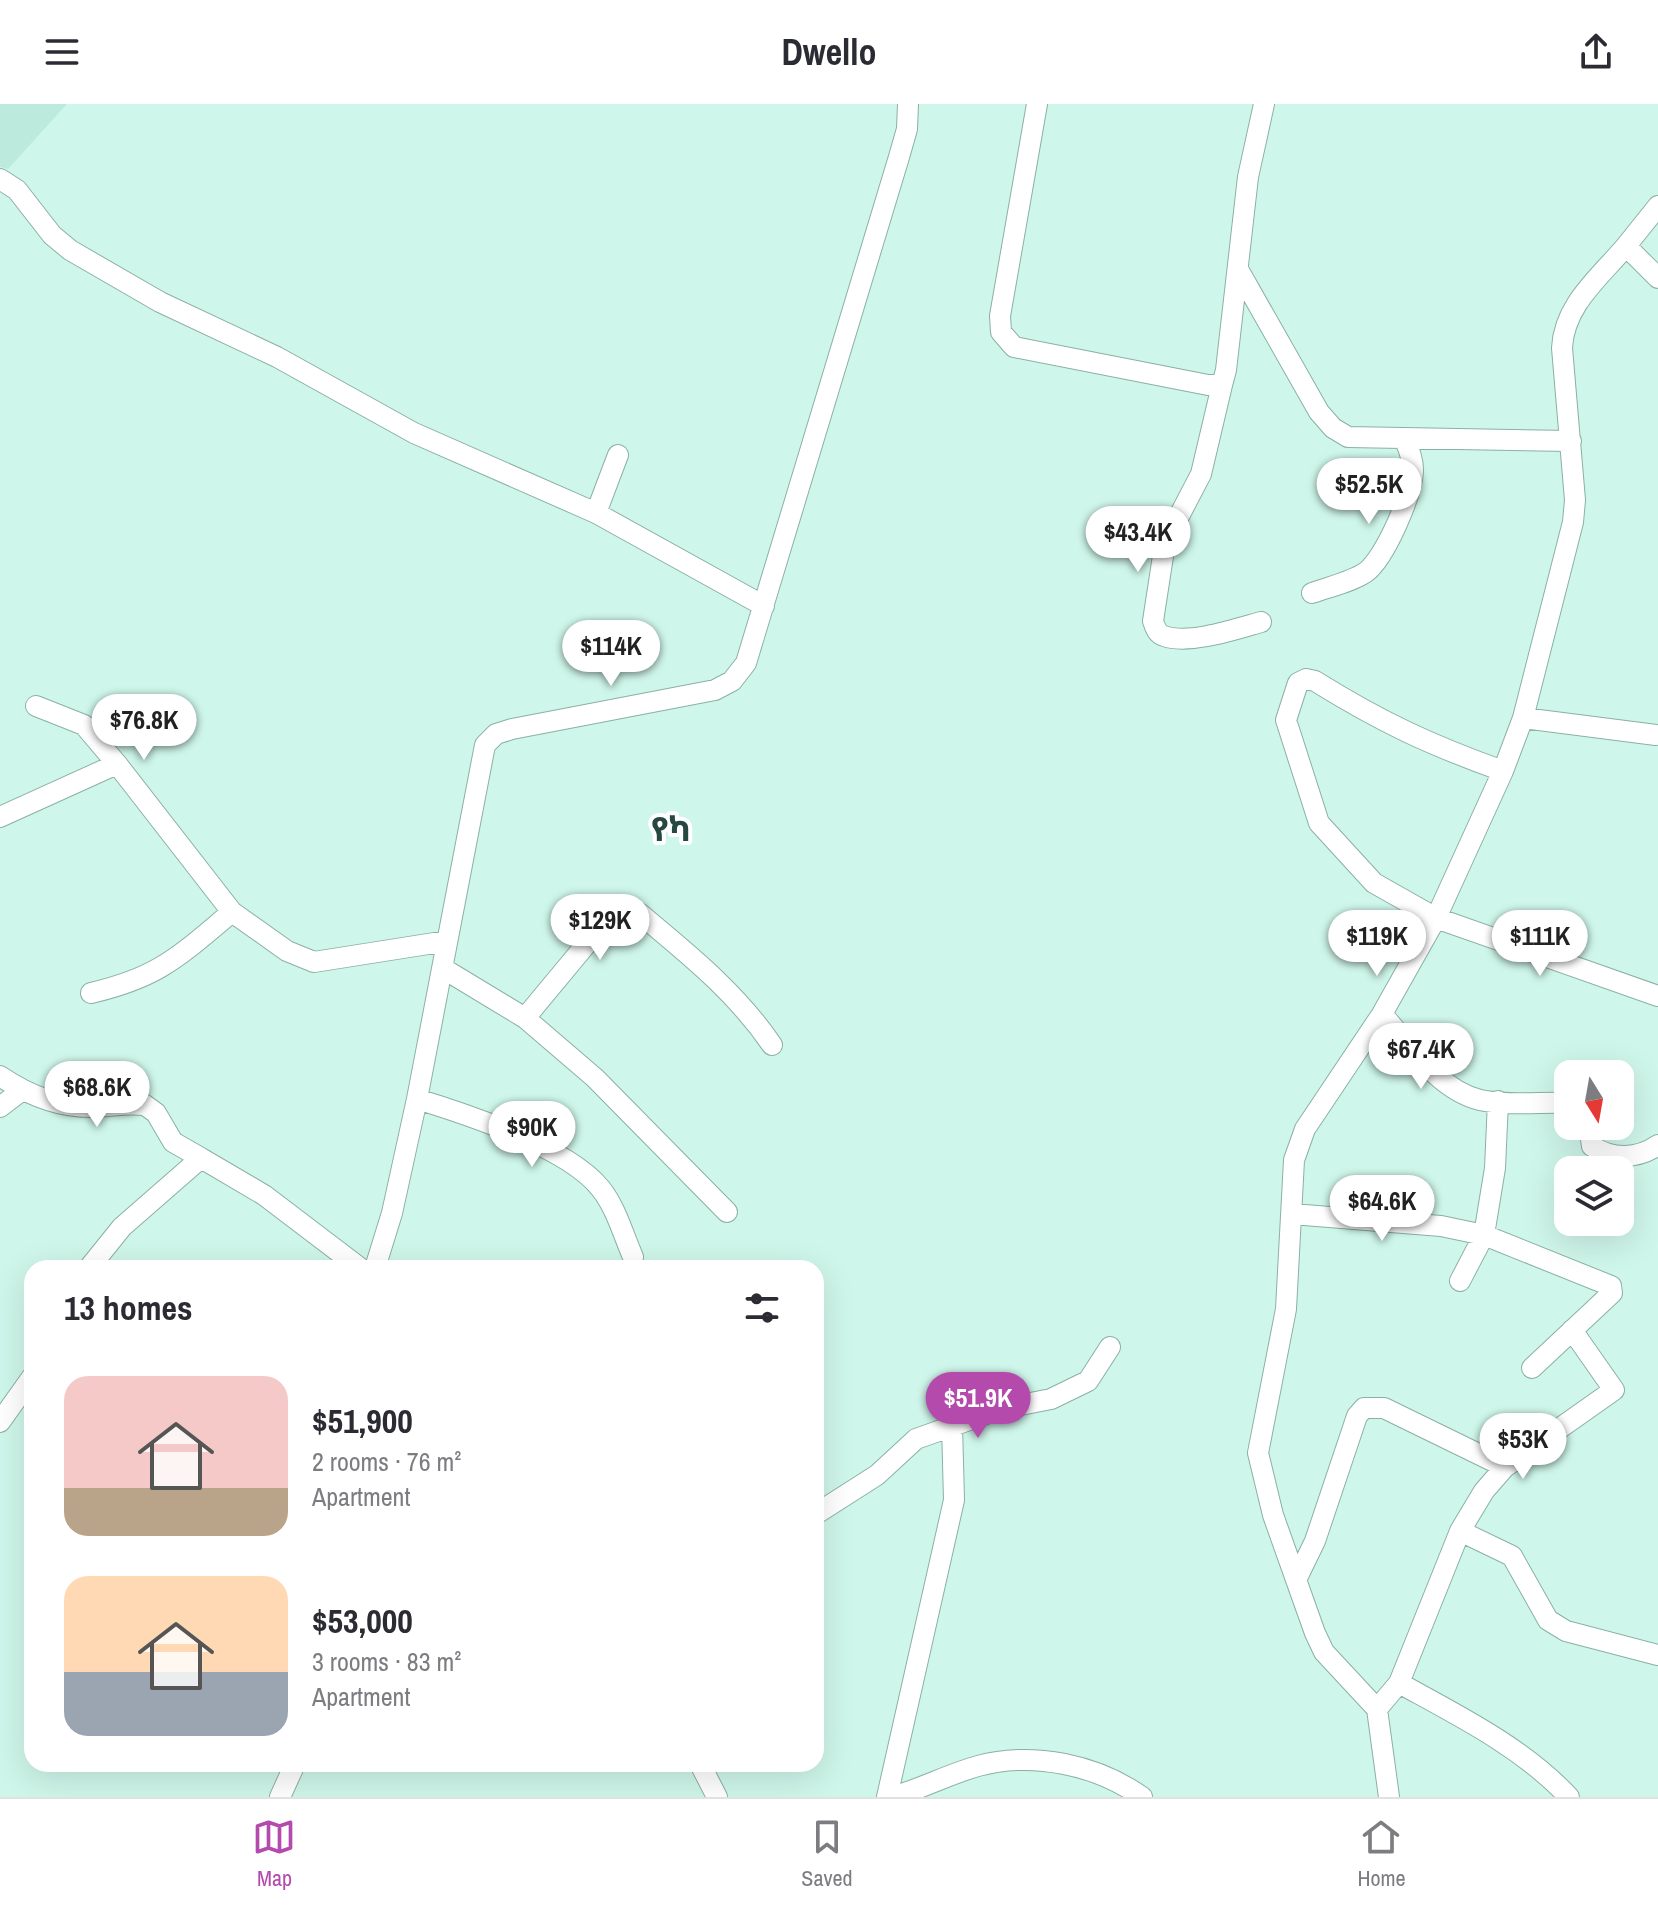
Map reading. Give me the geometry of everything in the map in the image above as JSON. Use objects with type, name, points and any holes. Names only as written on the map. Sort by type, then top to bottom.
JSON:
[{"type":"street","points":[[377,1260],[392,1213],[417,1099],[485,745],[496,734],[512,729],[715,690],[732,681],[746,663],[899,157],[907,129],[908,104]]},
{"type":"street","points":[[1037,104],[1000,316],[1001,332],[1014,347],[1222,385]]},
{"type":"street","points":[[1261,622],[1207,636],[1165,637],[1157,632],[1153,621],[1165,543],[1201,474],[1222,385],[1239,271],[1248,177],[1264,104]]},
{"type":"street","points":[[0,179],[17,190],[52,235],[70,250],[160,302],[277,357],[414,433],[596,513],[764,606]]},
{"type":"street","points":[[1389,1797],[1377,1709],[1324,1652],[1273,1515],[1258,1453],[1286,1309],[1294,1160],[1305,1129],[1382,1014],[1436,918],[1503,771],[1523,718],[1573,522],[1563,328],[1570,311],[1658,206]]},
{"type":"street","points":[[1626,246],[1658,278]]},
{"type":"street","points":[[1239,271],[1319,412],[1333,428],[1348,437],[1571,441]]},
{"type":"street","points":[[1312,593],[1366,572],[1374,562],[1404,508],[1410,490],[1412,456],[1405,440]]},
{"type":"street","points":[[596,513],[618,455]]},
{"type":"street","points":[[1503,771],[1434,747],[1386,725],[1315,681],[1306,679],[1298,683],[1286,720],[1319,823],[1374,883],[1436,918],[1658,996]]},
{"type":"street","points":[[36,706],[64,714],[84,725],[232,912],[287,951],[314,962],[447,941]]},
{"type":"street","points":[[1523,718],[1656,735]]},
{"type":"street","points":[[0,817],[117,764]]},
{"type":"street","points":[[91,993],[132,984],[164,968],[232,912]]},
{"type":"street","points":[[525,1018],[603,924],[617,916],[639,913],[703,965],[748,1011],[772,1045]]},
{"type":"street","points":[[444,969],[525,1018],[595,1078],[727,1212]]},
{"type":"street","points":[[1382,1014],[1445,1082],[1480,1100],[1554,1103]]},
{"type":"street","points":[[0,1076],[21,1091],[75,1106],[145,1105],[156,1113],[173,1142],[264,1195],[349,1260]]},
{"type":"street","points":[[0,1107],[21,1091]]},
{"type":"street","points":[[417,1099],[484,1119],[587,1175],[612,1208],[633,1257]]},
{"type":"street","points":[[1460,1281],[1484,1235],[1495,1168],[1498,1101]]},
{"type":"street","points":[[1591,1140],[1592,1146],[1601,1152],[1633,1156],[1658,1145]]},
{"type":"street","points":[[95,1260],[122,1227],[201,1158]]},
{"type":"street","points":[[1292,1214],[1441,1226],[1484,1235],[1611,1286],[1612,1293],[1532,1368]]},
{"type":"street","points":[[1377,1709],[1399,1683],[1460,1531],[1476,1502],[1505,1467],[1614,1390],[1572,1330]]},
{"type":"street","points":[[824,1509],[877,1475],[916,1439],[952,1425],[1063,1393],[1088,1381],[1110,1347]]},
{"type":"street","points":[[0,1422],[24,1388]]},
{"type":"street","points":[[1297,1578],[1315,1541],[1357,1416],[1364,1408],[1384,1408],[1505,1467]]},
{"type":"street","points":[[890,1797],[954,1500],[952,1425]]},
{"type":"street","points":[[1460,1531],[1512,1556],[1548,1620],[1566,1631],[1658,1655]]},
{"type":"street","points":[[1399,1683],[1517,1752],[1546,1773],[1569,1797]]},
{"type":"street","points":[[890,1797],[979,1766],[1023,1762],[1071,1764],[1115,1777],[1142,1797]]},
{"type":"street","points":[[280,1797],[291,1772]]},
{"type":"street","points":[[704,1772],[717,1797]]},
{"type":"shaded area","points":[[0,104],[67,104],[8,169],[0,167]]},
{"type":"district","name":"የካ","points":[[671,829]]}]
